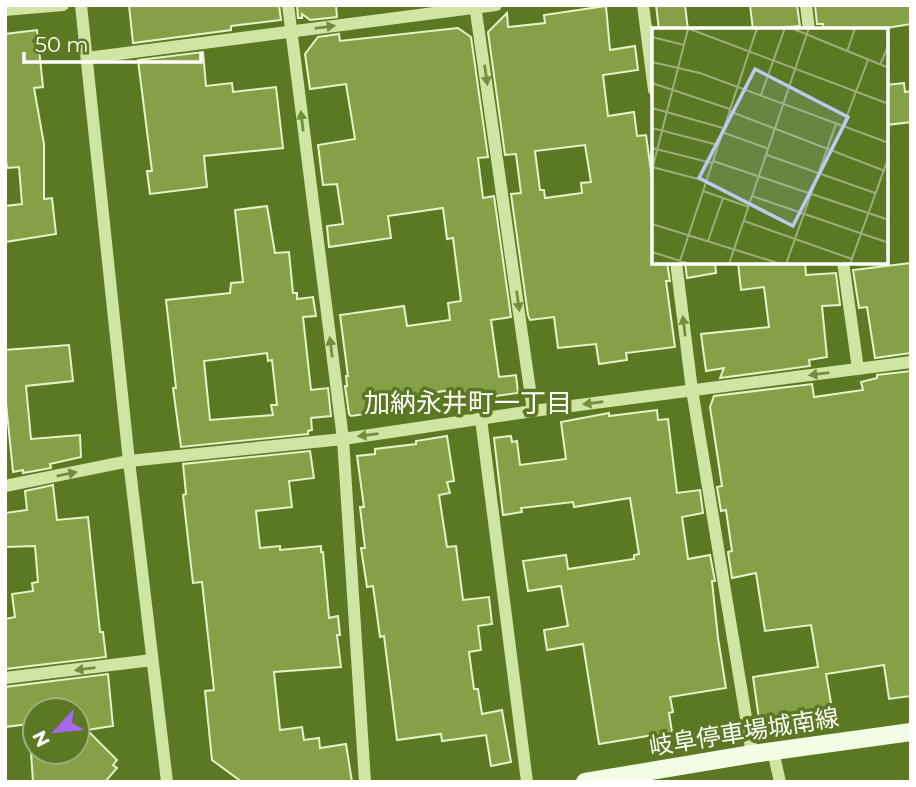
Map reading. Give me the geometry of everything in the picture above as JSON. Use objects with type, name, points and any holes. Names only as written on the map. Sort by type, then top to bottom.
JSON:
[{"type":"main road","name":"岐阜停車場城南線","points":[[585,782],[629,778],[752,754],[911,732]]},
{"type":"street","points":[[5,10],[63,5]]},
{"type":"street","points":[[81,5],[129,461],[167,782]]},
{"type":"street","points":[[288,5],[343,439],[365,782]]},
{"type":"street","points":[[87,58],[496,5]]},
{"type":"street","points":[[643,5],[652,82]]},
{"type":"street","points":[[806,5],[809,28]]},
{"type":"street","points":[[476,7],[533,411]]},
{"type":"street","points":[[676,264],[692,390],[752,754]]},
{"type":"street","points":[[843,264],[858,369]]},
{"type":"street","points":[[5,486],[129,461],[343,439],[533,411],[911,362]]},
{"type":"street","points":[[481,419],[527,782]]},
{"type":"street","points":[[5,678],[152,660]]},
{"type":"street","points":[[773,751],[780,782]]},
{"type":"building","points":[[129,5],[279,5],[281,20],[231,26],[231,30],[133,43]]},
{"type":"building","points":[[297,5],[336,5],[337,17],[310,20],[302,14],[302,18],[298,18]]},
{"type":"building","points":[[656,5],[685,5],[688,28],[659,28]]},
{"type":"building","points":[[750,5],[797,5],[800,26],[753,28]]},
{"type":"building","points":[[815,5],[911,5],[911,24],[887,28],[824,28],[823,24],[817,24]]},
{"type":"building","points":[[606,6],[610,50],[635,46],[638,70],[603,75],[608,116],[634,112],[637,136],[646,135],[652,178],[652,264],[667,264],[670,281],[666,281],[675,347],[626,353],[627,360],[599,364],[596,344],[558,348],[554,317],[530,320],[511,194],[521,193],[516,154],[505,155],[488,32],[507,13],[508,27],[545,23],[544,15]],"holes":[[[585,145],[591,182],[581,183],[582,193],[545,198],[544,190],[540,190],[535,151]]]},
{"type":"building","points":[[458,28],[471,37],[488,157],[478,158],[483,198],[494,196],[511,317],[491,320],[499,377],[516,375],[518,393],[496,396],[497,401],[447,408],[445,391],[397,398],[398,405],[371,409],[372,413],[351,416],[345,386],[348,376],[340,315],[404,306],[407,326],[450,320],[448,303],[461,301],[453,238],[447,239],[443,208],[388,216],[391,238],[329,247],[327,226],[343,224],[337,184],[323,185],[318,145],[355,139],[346,84],[310,89],[305,54],[318,37],[339,34],[340,41]]},
{"type":"building","points":[[37,30],[43,87],[34,88],[44,144],[44,199],[52,198],[56,234],[5,242],[5,206],[22,204],[19,167],[7,168],[5,152],[5,34]]},
{"type":"building","points":[[203,52],[206,86],[232,83],[233,92],[276,87],[283,148],[204,156],[207,187],[150,194],[147,171],[152,171],[138,60]]},
{"type":"building","points":[[904,83],[905,92],[911,91],[911,122],[888,125],[888,85]]},
{"type":"building","points":[[267,206],[275,253],[289,252],[293,293],[297,293],[297,299],[313,297],[316,316],[303,317],[311,390],[328,388],[331,416],[311,418],[312,430],[308,431],[308,434],[181,447],[166,300],[230,293],[231,283],[243,282],[235,210]],"holes":[[[267,353],[268,361],[272,360],[277,405],[271,405],[273,415],[210,420],[204,361]]]},
{"type":"building","points":[[911,263],[911,353],[875,358],[867,307],[859,308],[853,270]]},
{"type":"building","points":[[685,264],[715,264],[716,273],[687,278]]},
{"type":"building","points":[[738,264],[805,264],[806,275],[836,273],[840,305],[822,306],[827,357],[809,360],[810,366],[720,378],[724,368],[706,371],[701,334],[769,327],[764,287],[741,290]]},
{"type":"building","points":[[69,345],[73,381],[26,386],[31,439],[80,435],[81,457],[50,464],[51,468],[13,472],[5,393],[5,350]]},
{"type":"building","points":[[911,371],[911,696],[889,699],[884,665],[826,674],[832,709],[759,719],[753,677],[818,667],[811,625],[765,631],[756,573],[732,578],[728,552],[732,551],[726,510],[721,511],[717,487],[722,486],[710,407],[714,396],[812,384],[814,397],[863,390],[861,382],[877,378],[877,375]]},
{"type":"building","points":[[657,410],[658,420],[668,419],[677,493],[700,490],[703,513],[682,517],[688,559],[710,555],[726,688],[670,697],[673,712],[669,713],[672,732],[599,744],[583,644],[547,650],[544,630],[568,626],[561,586],[528,591],[523,561],[566,555],[568,569],[634,559],[634,555],[639,554],[630,498],[574,507],[573,502],[521,508],[522,512],[503,515],[494,438],[511,436],[512,442],[517,441],[520,465],[566,459],[561,422],[609,413],[609,416]]},
{"type":"building","points":[[447,436],[454,481],[447,482],[450,493],[439,495],[447,547],[456,546],[463,600],[489,597],[492,624],[478,626],[481,650],[469,652],[474,689],[478,689],[482,714],[502,710],[511,762],[491,766],[486,735],[442,741],[441,734],[397,740],[384,636],[380,637],[373,586],[367,587],[361,548],[365,548],[360,507],[364,507],[357,456],[375,454],[375,449],[416,444],[416,441]]},
{"type":"building","points":[[310,451],[314,478],[289,481],[292,507],[256,511],[260,548],[280,546],[280,550],[321,546],[329,618],[338,616],[340,635],[337,635],[341,667],[274,672],[280,730],[302,727],[304,740],[319,738],[320,748],[346,744],[352,782],[242,782],[212,760],[205,691],[214,690],[202,582],[193,583],[183,495],[186,494],[183,464]]},
{"type":"building","points":[[53,485],[57,520],[88,517],[100,632],[103,632],[106,657],[5,669],[5,619],[15,617],[12,594],[33,591],[32,583],[38,582],[35,546],[5,547],[5,513],[27,510],[25,491]]},
{"type":"building","points":[[108,674],[113,726],[91,729],[91,696],[21,696],[21,725],[5,727],[5,687]]},
{"type":"building","points":[[91,734],[117,760],[113,765],[117,768],[105,782],[33,782],[32,766],[91,766]]},
{"type":"district","name":"加納永井町一丁目","points":[[468,403]]}]
